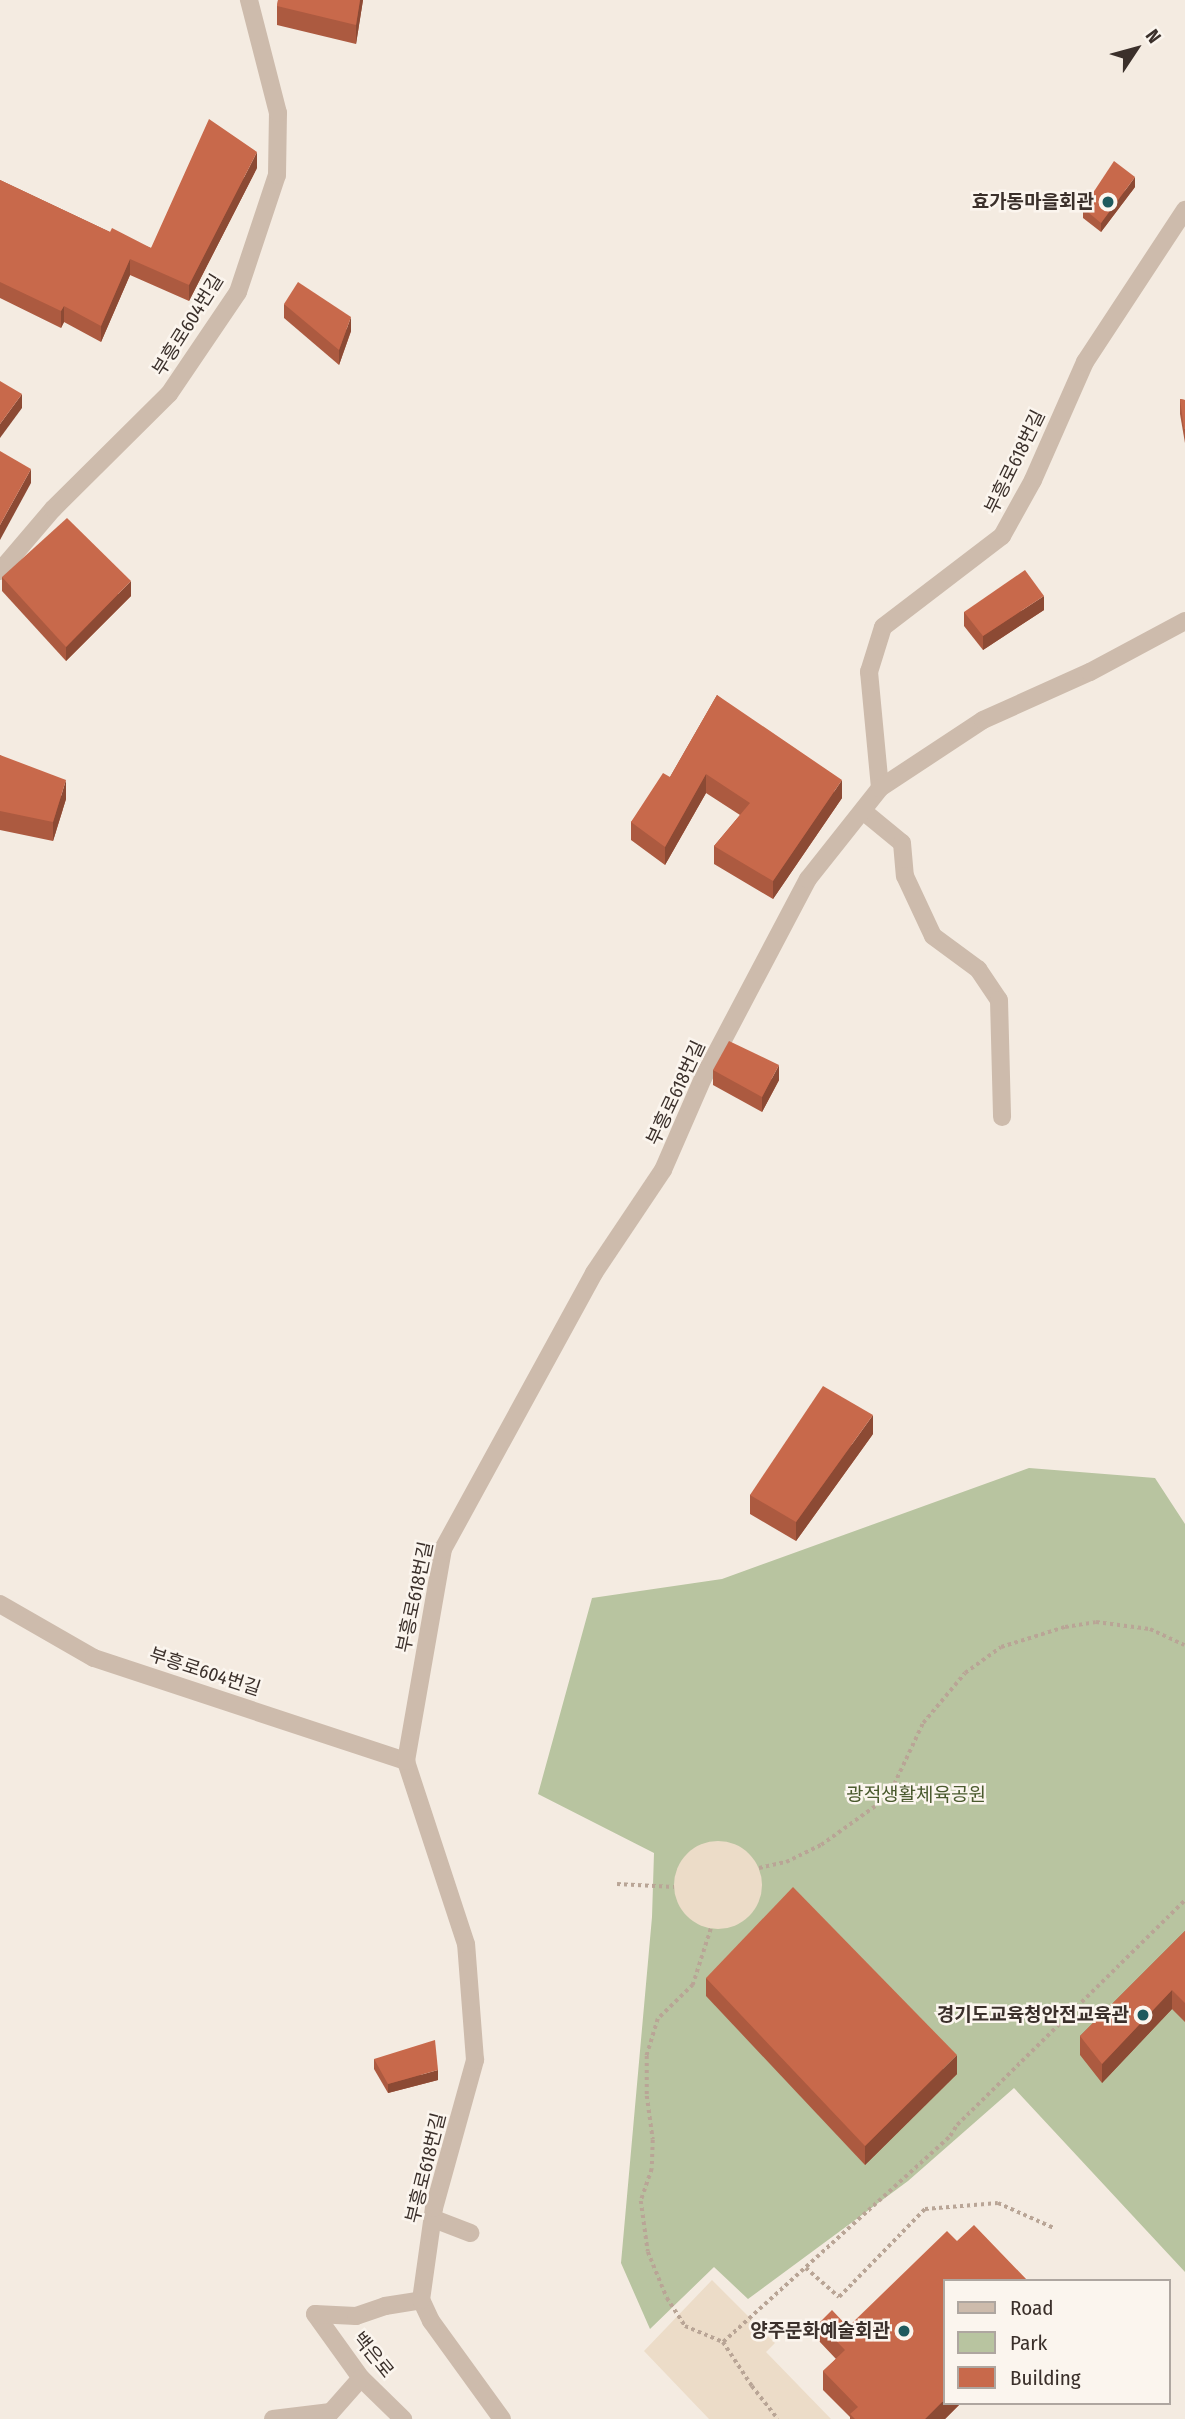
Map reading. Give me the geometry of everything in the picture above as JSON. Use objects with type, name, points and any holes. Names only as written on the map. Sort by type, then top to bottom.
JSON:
[{"type":"street","name":"부흥로604번길","points":[[0,572],[53,509],[169,394],[238,292],[277,175],[278,113],[249,0]]},
{"type":"street","name":"부흥로618번길","points":[[880,788],[869,672],[883,627],[1002,536],[1033,480],[1085,362],[1185,210]]},
{"type":"street","name":"부흥로618번길","points":[[421,2300],[434,2208],[482,2037],[466,1944],[405,1761],[443,1549],[594,1273],[663,1170],[703,1078],[808,880],[880,788],[983,720],[1090,672],[1185,621]]},
{"type":"street","points":[[863,811],[902,843],[905,876],[933,936],[978,969],[999,1000],[1002,1117]]},
{"type":"street","name":"부흥로604번길","points":[[0,1604],[94,1658],[405,1761]]},
{"type":"street","points":[[434,2219],[470,2233]]},
{"type":"street","points":[[421,2300],[431,2321],[502,2419]]},
{"type":"street","name":"백은로","points":[[403,2419],[361,2378],[315,2315],[356,2316],[385,2306],[421,2300]]},
{"type":"street","points":[[273,2419],[331,2412],[361,2378]]},
{"type":"path","points":[[759,1868],[786,1862],[821,1845],[888,1797],[923,1723],[965,1672],[1001,1647],[1065,1627],[1096,1622],[1150,1629],[1185,1645]]},
{"type":"path","points":[[617,1884],[674,1887]]},
{"type":"path","points":[[723,2342],[950,2136],[957,2125],[1185,1900]]},
{"type":"path","points":[[711,1929],[693,1984],[658,2019],[648,2056],[647,2096],[653,2140],[652,2169],[641,2201],[648,2252],[667,2298],[685,2326],[723,2342],[778,2419]]},
{"type":"path","points":[[806,2268],[838,2297],[925,2209],[998,2203],[1054,2228]]},
{"type":"green space","name":"광적생활체육공원","points":[[1029,1468],[1155,1478],[1185,1524],[1185,2272],[1014,2088],[908,2181],[748,2299],[714,2267],[650,2329],[621,2263],[652,1917],[654,1853],[538,1794],[592,1598],[722,1579]]},
{"type":"shaded area","points":[[718,1841],[743,1848],[755,1860],[762,1885],[755,1910],[743,1922],[718,1929],[693,1922],[681,1910],[674,1885],[681,1860],[693,1848]]},
{"type":"shaded area","points":[[712,2280],[775,2343],[766,2352],[831,2419],[709,2419],[644,2351]]},
{"type":"building","points":[[278,0],[360,0],[356,25],[277,6]]},
{"type":"building","points":[[209,119],[257,152],[189,285],[130,259],[101,326],[64,306],[61,311],[0,282],[0,180],[110,232],[112,228],[151,248]]},
{"type":"building","name":"효가동마을회관","points":[[1114,161],[1135,177],[1101,223],[1083,208]]},
{"type":"building","points":[[298,282],[351,317],[339,350],[284,304]]},
{"type":"building","points":[[0,381],[22,394],[0,424]]},
{"type":"building","points":[[1180,399],[1185,400],[1185,429],[1184,429]]},
{"type":"building","points":[[0,451],[31,469],[0,525]]},
{"type":"building","points":[[67,518],[131,581],[66,647],[2,577]]},
{"type":"building","points":[[1025,570],[1044,596],[983,636],[964,612]]},
{"type":"building","points":[[717,695],[842,780],[773,881],[714,846],[750,803],[706,774],[665,847],[631,822],[663,773],[670,777]]},
{"type":"building","points":[[0,755],[66,780],[53,822],[0,811]]},
{"type":"building","points":[[729,1041],[779,1065],[762,1097],[713,1070]]},
{"type":"building","points":[[823,1386],[873,1415],[796,1522],[750,1495]]},
{"type":"building","points":[[793,1887],[957,2055],[865,2146],[706,1978]]},
{"type":"building","points":[[1185,1931],[1185,2003],[1172,1990],[1102,2064],[1080,2036]]},
{"type":"building","points":[[435,2040],[438,2070],[388,2084],[374,2059]]},
{"type":"building","name":"양주문화예술회관","points":[[974,2225],[1026,2279],[944,2279],[944,2400],[925,2419],[855,2419],[850,2414],[858,2407],[823,2371],[845,2350],[819,2323],[832,2310],[848,2327],[947,2231],[957,2241]]},
{"type":"place","name":"효가동마을회관","points":[[1108,202]]},
{"type":"place","name":"경기도교육청안전교육관","points":[[1143,2015]]},
{"type":"place","name":"양주문화예술회관","points":[[904,2331]]}]
